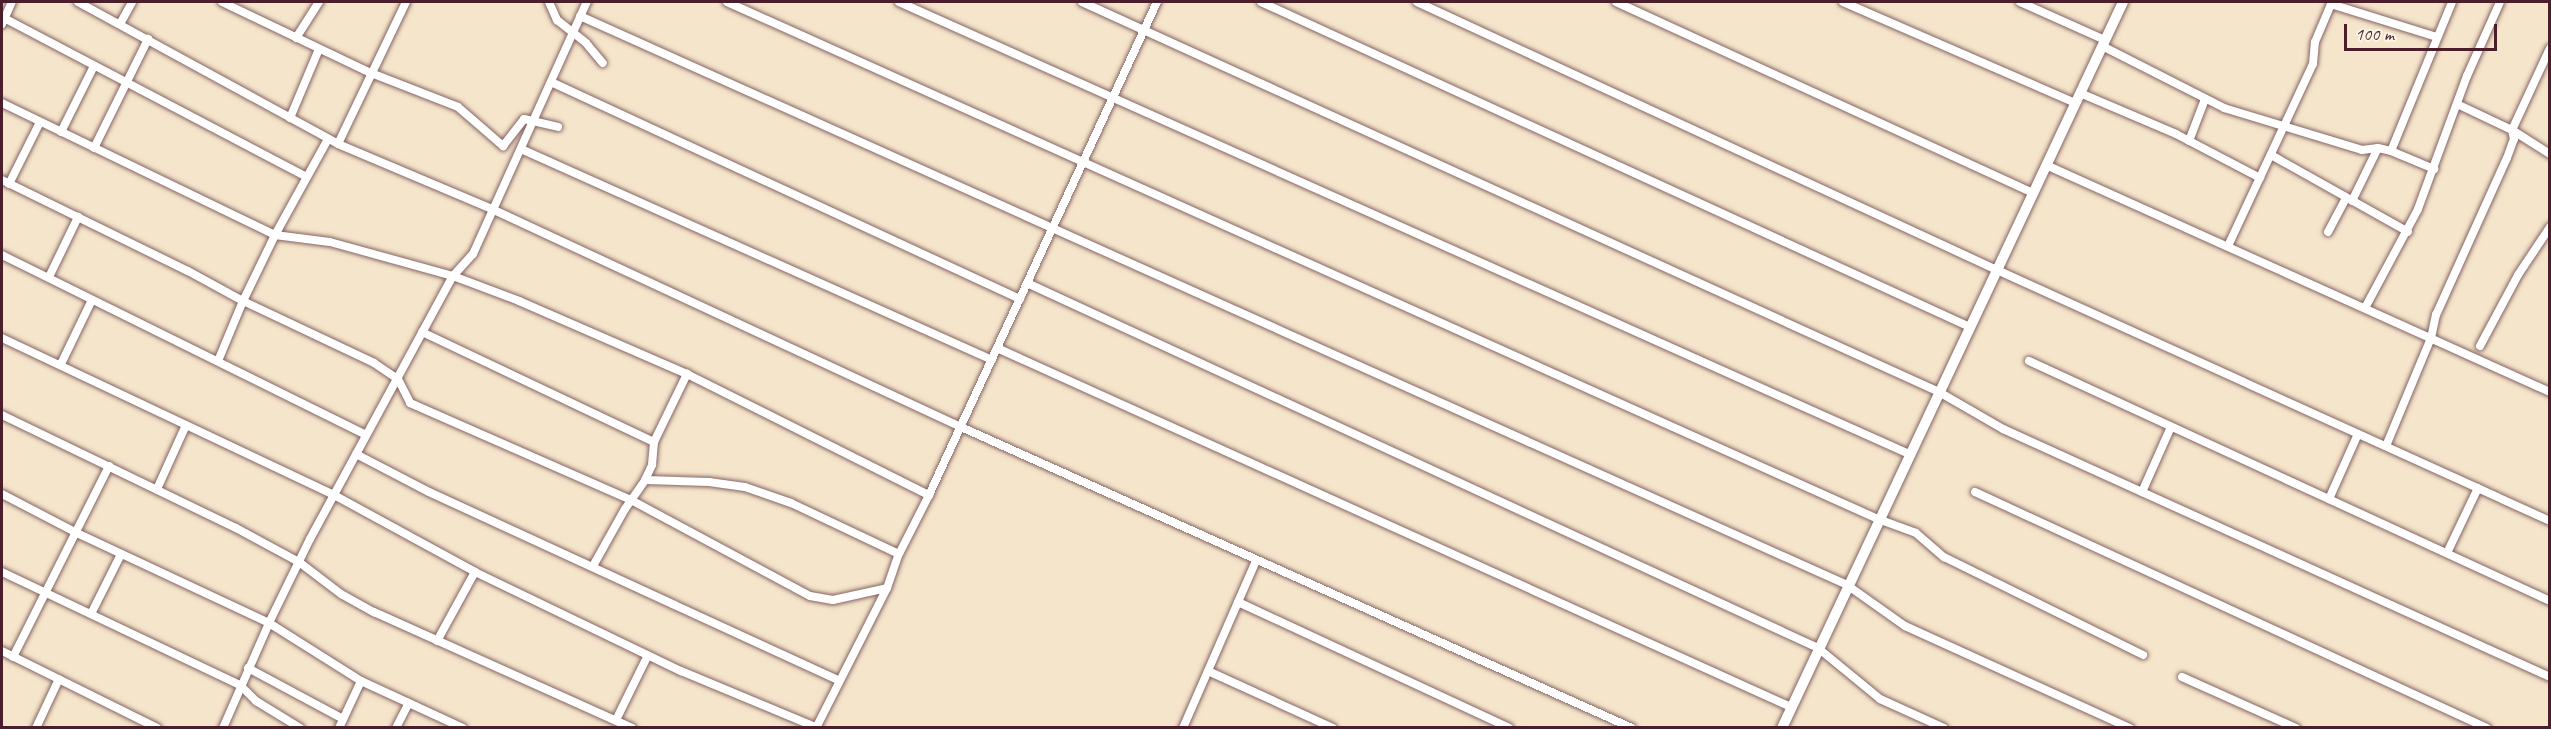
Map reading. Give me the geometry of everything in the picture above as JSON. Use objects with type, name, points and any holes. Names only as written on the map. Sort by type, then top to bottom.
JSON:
[{"type":"street","points":[[12,2],[3,21],[308,177]]},
{"type":"street","points":[[78,2],[338,144],[494,210],[961,427],[1632,728]]},
{"type":"street","points":[[120,24],[132,2]]},
{"type":"street","points":[[222,2],[370,73],[458,107],[503,146],[524,119],[558,127]]},
{"type":"street","points":[[296,38],[319,2]]},
{"type":"street","points":[[338,144],[370,73],[406,2]]},
{"type":"street","points":[[549,2],[557,20],[603,63]]},
{"type":"street","points":[[223,728],[269,623],[334,495],[453,276],[473,254],[587,2]]},
{"type":"street","points":[[727,2],[1878,519],[1916,533],[1944,557],[2143,655]]},
{"type":"street","points":[[899,2],[1909,454]]},
{"type":"street","points":[[1082,2],[1939,392],[1980,417],[2550,678]]},
{"type":"street","points":[[2,338],[334,495],[475,572],[648,655],[817,727],[838,681],[887,588],[899,554],[998,348],[1157,2]]},
{"type":"street","points":[[1261,2],[1970,327]]},
{"type":"street","points":[[1417,2],[1996,270],[2550,521]]},
{"type":"street","points":[[1616,2],[2033,193]]},
{"type":"street","points":[[1843,2],[2189,141],[2260,178]]},
{"type":"street","points":[[2020,2],[2104,43],[2224,108],[2362,150],[2378,148],[2391,151],[2434,169]]},
{"type":"street","points":[[1782,728],[1878,519],[2123,2]]},
{"type":"street","points":[[2391,151],[2452,2]]},
{"type":"street","points":[[2365,308],[2408,232],[2434,169],[2467,75],[2500,2]]},
{"type":"street","points":[[2228,246],[2313,64],[2315,42],[2331,3],[2437,37]]},
{"type":"street","points":[[580,16],[1847,585],[1905,626],[2130,728]]},
{"type":"street","points":[[94,148],[148,39]]},
{"type":"street","points":[[2386,446],[2431,338],[2436,315],[2507,158],[2514,138],[2512,130],[2546,62],[2550,48]]},
{"type":"street","points":[[290,118],[319,49]]},
{"type":"street","points":[[61,132],[94,66]]},
{"type":"street","points":[[551,82],[1020,299]]},
{"type":"street","points":[[2189,141],[2205,99]]},
{"type":"street","points":[[2,103],[275,235],[330,242],[453,276],[519,301],[687,374],[929,495]]},
{"type":"street","points":[[2457,104],[2512,130],[2550,154]]},
{"type":"street","points":[[40,122],[5,182],[243,301],[346,348],[398,379],[410,403],[631,500],[810,596],[833,600],[887,588]]},
{"type":"street","points":[[218,362],[243,301],[275,235],[328,139]]},
{"type":"street","points":[[2328,232],[2378,148]]},
{"type":"street","points":[[521,149],[992,360]]},
{"type":"street","points":[[2271,155],[2408,232]]},
{"type":"street","points":[[2046,165],[2550,392]]},
{"type":"street","points":[[49,277],[78,217]]},
{"type":"street","points":[[2480,346],[2518,275],[2550,227]]},
{"type":"street","points":[[2,255],[366,435]]},
{"type":"street","points":[[1028,283],[1818,648],[1880,699],[1944,728]]},
{"type":"street","points":[[61,364],[92,300]]},
{"type":"street","points":[[422,332],[654,442]]},
{"type":"street","points":[[998,348],[1791,707]]},
{"type":"street","points":[[2029,361],[2550,601]]},
{"type":"street","points":[[593,566],[645,480],[652,465],[654,442],[687,374]]},
{"type":"street","points":[[2,415],[157,489],[299,562],[341,594],[437,641],[632,728]]},
{"type":"street","points":[[157,489],[186,425]]},
{"type":"street","points":[[2142,492],[2172,427]]},
{"type":"street","points":[[2329,499],[2358,434]]},
{"type":"street","points":[[356,454],[429,492],[838,681]]},
{"type":"street","points":[[13,657],[109,466]]},
{"type":"street","points":[[645,480],[709,482],[746,487],[791,503],[899,554]]},
{"type":"street","points":[[2447,553],[2478,488]]},
{"type":"street","points":[[1975,492],[2487,728]]},
{"type":"street","points":[[2,494],[76,533],[269,623],[361,681],[463,728]]},
{"type":"street","points":[[91,614],[121,554]]},
{"type":"street","points":[[1183,728],[1256,561]]},
{"type":"street","points":[[2,572],[240,685],[256,701],[300,728]]},
{"type":"street","points":[[437,641],[475,572]]},
{"type":"street","points":[[1238,602],[1509,728]]},
{"type":"street","points":[[2,651],[157,728]]},
{"type":"street","points":[[616,720],[648,655]]},
{"type":"street","points":[[248,668],[343,719]]},
{"type":"street","points":[[1208,671],[1333,728]]},
{"type":"street","points":[[2182,677],[2291,727]]},
{"type":"street","points":[[36,728],[59,679]]},
{"type":"street","points":[[339,728],[361,681]]},
{"type":"street","points":[[396,728],[408,703]]}]
